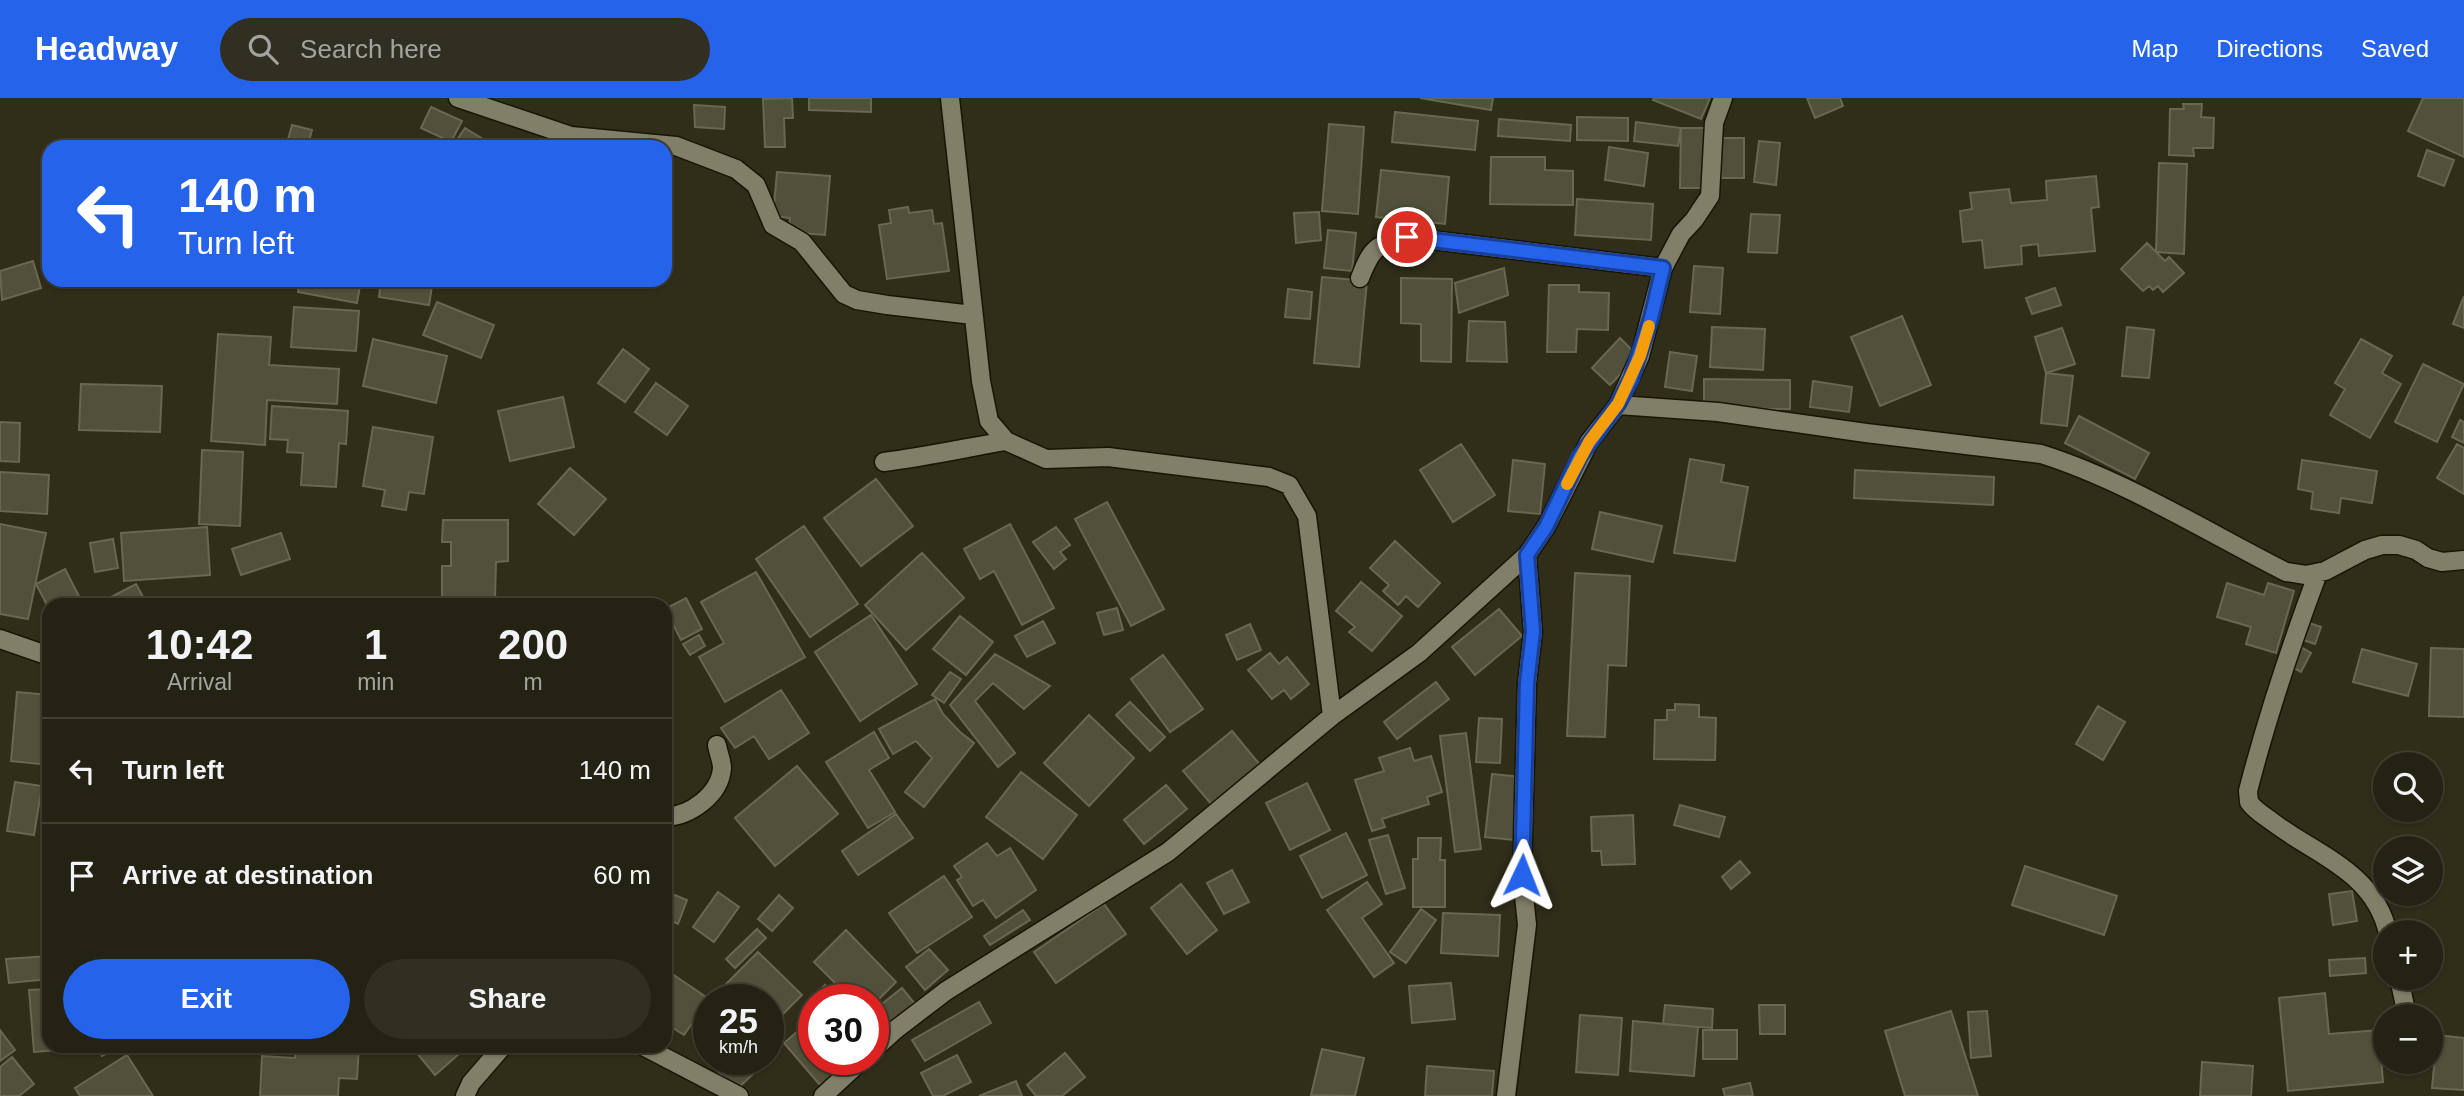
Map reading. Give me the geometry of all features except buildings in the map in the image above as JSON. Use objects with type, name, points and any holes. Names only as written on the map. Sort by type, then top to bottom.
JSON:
[{"type":"street","points":[[458,98],[571,136],[613,140]]},
{"type":"street","points":[[950,98],[973,315],[989,421],[1006,441],[1046,459],[1108,457],[1269,477],[1289,485],[1307,516],[1332,716]]},
{"type":"street","points":[[889,1035],[946,991],[1167,852],[1332,716],[1419,653],[1527,555],[1546,527],[1589,442],[1618,404],[1640,356],[1663,268],[1681,234],[1695,220],[1710,196],[1714,123],[1723,98]]},
{"type":"street","points":[[672,146],[736,169],[756,185],[773,225],[802,242],[844,294],[857,300],[887,305],[973,315]]},
{"type":"street","points":[[1360,278],[1369,255],[1384,243],[1407,237],[1663,268]]},
{"type":"street","points":[[1618,404],[1718,412],[2040,454],[2064,461],[2120,486],[2286,572],[2306,575],[2318,573],[2365,550],[2382,545],[2399,545],[2442,562],[2464,560]]},
{"type":"street","points":[[884,462],[1006,441]]},
{"type":"street","points":[[1506,1096],[1527,925],[1522,875],[1527,683],[1533,632],[1527,555]]},
{"type":"street","points":[[2318,573],[2288,651],[2264,730],[2248,792],[2249,802],[2296,840],[2322,853],[2348,871],[2370,891],[2382,920]]},
{"type":"street","points":[[0,639],[42,654]]},
{"type":"street","points":[[672,817],[699,806],[711,792],[722,768],[717,745]]},
{"type":"street","points":[[465,1096],[471,1083],[497,1053]]},
{"type":"street","points":[[656,1053],[739,1096]]},
{"type":"street","points":[[823,1096],[846,1075]]},
{"type":"slow traffic","points":[[1567,484],[1580,456],[1618,404],[1631,379],[1649,326]]},
{"type":"route","points":[[1407,237],[1663,268],[1651,318],[1631,379],[1618,404],[1580,456],[1546,527],[1527,555],[1533,632],[1527,683],[1522,875]]}]
